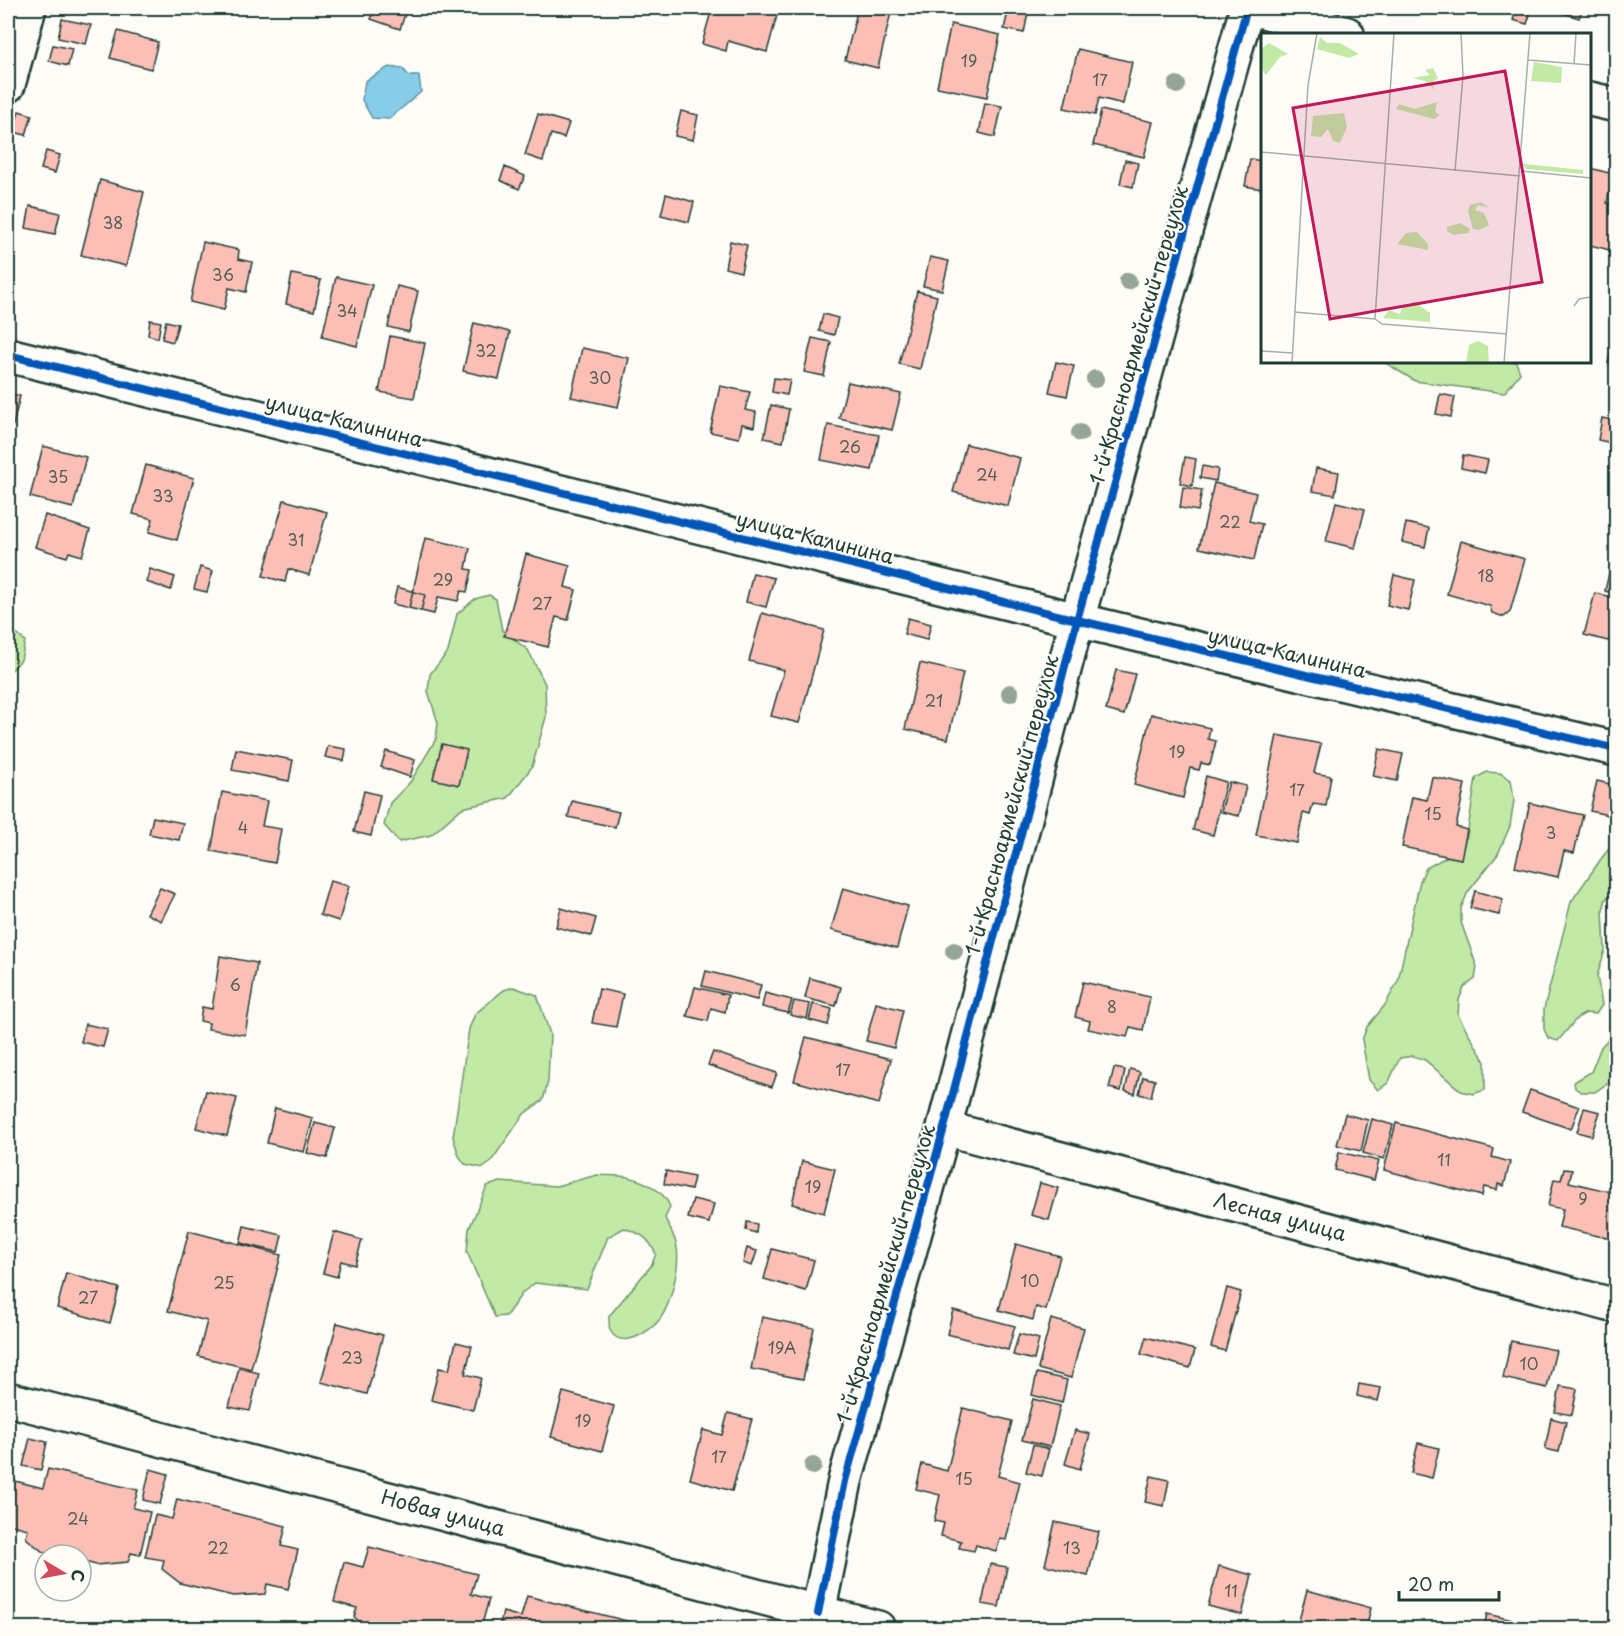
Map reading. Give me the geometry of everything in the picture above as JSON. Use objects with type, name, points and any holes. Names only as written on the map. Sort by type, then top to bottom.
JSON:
[{"type":"street","points":[[8,85],[29,8]]},
{"type":"street","points":[[1250,8],[1343,33]]},
{"type":"street","name":"1-й Красноармейский переулок","points":[[818,1613],[845,1481],[944,1128],[1077,620],[1250,8]]},
{"type":"street","points":[[1591,99],[1617,105]]},
{"type":"street","name":"улица Калинина","points":[[8,355],[1077,620],[1617,748]]},
{"type":"street","name":"Лесная улица","points":[[944,1128],[1617,1306]]},
{"type":"street","name":"Новая улица","points":[[8,1399],[861,1626]]},
{"type":"green space","points":[[1386,363],[1516,363],[1520,373],[1504,393],[1415,381]]},
{"type":"green space","points":[[489,595],[496,599],[502,630],[528,650],[545,684],[546,717],[532,767],[508,798],[462,808],[431,835],[399,842],[384,825],[390,803],[411,781],[436,739],[438,723],[428,691],[430,674],[448,652],[457,614],[475,599]]},
{"type":"green space","points":[[8,627],[25,641],[21,660],[8,674]]},
{"type":"green space","points":[[1487,772],[1500,773],[1511,780],[1514,800],[1510,826],[1498,854],[1468,892],[1461,908],[1461,922],[1477,967],[1475,979],[1464,987],[1459,1000],[1458,1015],[1485,1062],[1485,1090],[1473,1094],[1461,1091],[1425,1060],[1413,1056],[1400,1058],[1388,1083],[1378,1090],[1369,1080],[1362,1040],[1367,1027],[1385,1005],[1398,981],[1420,881],[1426,868],[1461,849],[1467,836],[1476,778]]},
{"type":"green space","points":[[1616,848],[1616,890],[1606,899],[1603,910],[1605,950],[1597,976],[1602,1005],[1596,1014],[1586,1013],[1577,1018],[1558,1041],[1548,1038],[1544,1029],[1544,1009],[1571,902],[1608,850]]},
{"type":"green space","points":[[513,987],[537,995],[550,1034],[548,1082],[543,1100],[524,1114],[490,1163],[483,1168],[465,1164],[459,1156],[453,1137],[469,1029],[475,1014],[504,990]]},
{"type":"green space","points":[[1616,1031],[1616,1077],[1595,1092],[1581,1092],[1575,1088],[1574,1082],[1591,1072],[1601,1047]]},
{"type":"green space","points":[[597,1175],[623,1176],[640,1181],[658,1191],[670,1207],[665,1218],[674,1236],[678,1256],[671,1295],[660,1319],[643,1334],[628,1339],[615,1336],[610,1330],[609,1316],[651,1266],[656,1254],[644,1237],[624,1228],[608,1237],[587,1289],[535,1283],[523,1292],[506,1316],[495,1317],[467,1252],[469,1229],[487,1186],[500,1182],[556,1186]]},
{"type":"water","points":[[389,67],[403,69],[409,76],[419,76],[421,92],[389,119],[372,118],[362,100],[365,81]]},
{"type":"building","points":[[375,8],[407,8],[400,29],[371,19]]},
{"type":"building","points":[[712,8],[779,8],[767,52],[728,41],[726,51],[702,44]]},
{"type":"building","points":[[858,8],[892,8],[878,68],[845,60]]},
{"type":"building","points":[[1009,8],[1029,8],[1024,33],[1004,29]]},
{"type":"building","points":[[1517,8],[1532,8],[1527,24],[1513,20]]},
{"type":"building","points":[[1547,8],[1583,8],[1579,18]]},
{"type":"building","points":[[62,19],[91,25],[86,44],[58,38]]},
{"type":"building","points":[[951,24],[1000,35],[987,97],[937,87]]},
{"type":"building","points":[[118,31],[158,42],[151,69],[110,58]]},
{"type":"building","points":[[53,45],[72,49],[68,66],[49,61]]},
{"type":"building","points":[[1078,49],[1132,62],[1123,104],[1099,98],[1095,115],[1064,108]]},
{"type":"building","points":[[985,103],[1002,106],[995,137],[979,133]]},
{"type":"building","points":[[1101,110],[1153,122],[1144,157],[1093,145]]},
{"type":"building","points":[[19,111],[32,115],[26,135],[13,132]]},
{"type":"building","points":[[681,111],[698,115],[693,140],[675,136]]},
{"type":"building","points":[[538,114],[569,123],[564,138],[551,134],[543,161],[525,155]]},
{"type":"building","points":[[46,151],[60,155],[55,173],[41,169]]},
{"type":"building","points":[[1250,159],[1261,161],[1261,189],[1245,186]]},
{"type":"building","points":[[1125,160],[1138,163],[1133,187],[1120,184]]},
{"type":"building","points":[[505,167],[525,176],[519,189],[500,180]]},
{"type":"building","points":[[1591,168],[1613,174],[1607,203],[1616,205],[1616,221],[1610,250],[1591,245]]},
{"type":"building","points":[[100,180],[144,192],[126,266],[81,255]]},
{"type":"building","points":[[666,194],[694,202],[689,222],[661,215]]},
{"type":"building","points":[[30,206],[60,213],[55,234],[26,228]]},
{"type":"building","points":[[730,241],[747,245],[741,272],[725,268]]},
{"type":"building","points":[[203,242],[239,250],[238,259],[252,262],[246,292],[229,288],[224,310],[190,302]]},
{"type":"building","points":[[930,257],[949,261],[942,290],[923,286]]},
{"type":"building","points":[[292,274],[321,280],[314,311],[286,304]]},
{"type":"building","points":[[336,277],[372,285],[357,346],[322,337]]},
{"type":"building","points":[[397,286],[418,291],[409,332],[388,327]]},
{"type":"building","points":[[917,291],[937,296],[920,369],[899,364]]},
{"type":"building","points":[[823,314],[838,318],[834,335],[819,331]]},
{"type":"building","points":[[150,320],[161,322],[158,338],[148,335]]},
{"type":"building","points":[[166,321],[178,324],[173,342],[162,339]]},
{"type":"building","points":[[474,323],[510,332],[499,379],[463,371]]},
{"type":"building","points":[[390,336],[425,343],[414,398],[379,392]]},
{"type":"building","points":[[812,338],[831,342],[824,376],[804,372]]},
{"type":"building","points":[[582,348],[629,358],[618,407],[571,397]]},
{"type":"building","points":[[1611,349],[1616,350],[1616,365],[1608,363]]},
{"type":"building","points":[[1056,362],[1074,366],[1067,396],[1049,392]]},
{"type":"building","points":[[774,378],[790,380],[787,395],[772,392]]},
{"type":"building","points":[[848,382],[901,394],[892,430],[839,418]]},
{"type":"building","points":[[720,386],[750,392],[745,410],[756,412],[754,427],[742,424],[739,438],[710,432]]},
{"type":"building","points":[[8,393],[20,396],[13,425],[8,424]]},
{"type":"building","points":[[1440,394],[1455,397],[1451,417],[1436,414]]},
{"type":"building","points":[[771,405],[789,409],[783,442],[764,438]]},
{"type":"building","points":[[1602,418],[1616,421],[1616,444],[1598,440]]},
{"type":"building","points":[[828,425],[879,435],[872,470],[821,460]]},
{"type":"building","points":[[966,444],[1020,458],[1008,506],[953,492]]},
{"type":"building","points":[[43,446],[86,457],[73,508],[30,497]]},
{"type":"building","points":[[1463,455],[1488,460],[1485,473],[1461,468]]},
{"type":"building","points":[[1185,457],[1196,459],[1192,486],[1180,483]]},
{"type":"building","points":[[146,465],[194,478],[177,540],[149,532],[153,519],[133,514]]},
{"type":"building","points":[[1202,466],[1218,469],[1216,481],[1200,478]]},
{"type":"building","points":[[1316,468],[1339,472],[1335,495],[1312,491]]},
{"type":"building","points":[[1214,483],[1256,493],[1249,521],[1262,524],[1254,560],[1199,548]]},
{"type":"building","points":[[1183,487],[1202,490],[1198,511],[1180,508]]},
{"type":"building","points":[[284,500],[327,512],[309,575],[288,569],[285,582],[263,576]]},
{"type":"building","points":[[1336,502],[1365,509],[1355,548],[1326,541]]},
{"type":"building","points":[[45,515],[90,530],[82,556],[69,552],[67,557],[35,547]]},
{"type":"building","points":[[1406,523],[1429,528],[1425,547],[1402,542]]},
{"type":"building","points":[[425,538],[470,548],[466,569],[472,570],[467,592],[461,591],[458,601],[438,597],[434,614],[409,608]]},
{"type":"building","points":[[1461,541],[1525,559],[1510,612],[1504,617],[1492,613],[1490,606],[1447,594]]},
{"type":"building","points":[[526,554],[570,566],[565,587],[576,590],[568,620],[556,617],[548,647],[504,636]]},
{"type":"building","points":[[1611,564],[1616,566],[1616,594],[1605,591]]},
{"type":"building","points":[[200,567],[213,571],[207,592],[194,589]]},
{"type":"building","points":[[150,569],[175,577],[171,590],[146,582]]},
{"type":"building","points":[[753,573],[774,578],[766,607],[746,602]]},
{"type":"building","points":[[1394,575],[1415,580],[1408,610],[1387,605]]},
{"type":"building","points":[[397,587],[425,595],[421,611],[393,604]]},
{"type":"building","points":[[1595,593],[1616,598],[1616,643],[1584,635]]},
{"type":"building","points":[[762,613],[824,630],[799,723],[771,716],[784,670],[749,661]]},
{"type":"building","points":[[908,618],[931,624],[927,640],[904,634]]},
{"type":"building","points":[[920,663],[963,673],[948,739],[905,729]]},
{"type":"building","points":[[1116,670],[1135,674],[1124,715],[1106,710]]},
{"type":"building","points":[[1151,714],[1210,728],[1208,739],[1216,741],[1210,765],[1201,763],[1199,770],[1190,768],[1183,798],[1134,785]]},
{"type":"building","points":[[1277,735],[1321,744],[1314,773],[1331,776],[1326,806],[1313,804],[1310,815],[1303,813],[1297,843],[1256,835]]},
{"type":"building","points":[[442,744],[467,750],[459,785],[433,779]]},
{"type":"building","points":[[328,746],[346,749],[344,761],[325,757]]},
{"type":"building","points":[[236,749],[293,760],[289,781],[232,770]]},
{"type":"building","points":[[1379,749],[1403,754],[1397,781],[1373,776]]},
{"type":"building","points":[[386,751],[415,760],[410,777],[381,767]]},
{"type":"building","points":[[1206,776],[1226,782],[1213,835],[1193,830]]},
{"type":"building","points":[[1432,777],[1465,784],[1456,827],[1467,830],[1461,859],[1402,847],[1412,797],[1427,800]]},
{"type":"building","points":[[1597,781],[1614,785],[1608,815],[1590,811]]},
{"type":"building","points":[[1229,782],[1246,786],[1239,816],[1221,812]]},
{"type":"building","points":[[364,791],[380,795],[371,836],[354,832]]},
{"type":"building","points":[[222,792],[267,801],[262,826],[281,829],[275,863],[211,851]]},
{"type":"building","points":[[572,801],[619,812],[615,827],[568,817]]},
{"type":"building","points":[[1530,803],[1583,815],[1574,853],[1564,851],[1558,877],[1515,867]]},
{"type":"building","points":[[153,817],[183,823],[179,840],[149,834]]},
{"type":"building","points":[[330,881],[349,886],[339,921],[320,915]]},
{"type":"building","points":[[160,888],[175,894],[161,921],[147,914]]},
{"type":"building","points":[[843,888],[908,906],[897,948],[831,930]]},
{"type":"building","points":[[1475,891],[1503,899],[1499,915],[1470,908]]},
{"type":"building","points":[[561,908],[596,918],[591,936],[556,927]]},
{"type":"building","points":[[220,956],[257,963],[245,1035],[208,1029],[209,1023],[200,1021],[202,1007],[212,1009]]},
{"type":"building","points":[[706,971],[761,985],[757,1000],[702,986]]},
{"type":"building","points":[[810,978],[841,987],[836,1006],[805,998]]},
{"type":"building","points":[[1083,982],[1150,997],[1143,1030],[1130,1027],[1127,1037],[1088,1029],[1090,1021],[1075,1017]]},
{"type":"building","points":[[695,987],[728,995],[725,1012],[711,1008],[708,1021],[687,1016]]},
{"type":"building","points":[[599,989],[623,994],[616,1027],[592,1023]]},
{"type":"building","points":[[765,993],[792,1000],[788,1013],[762,1007]]},
{"type":"building","points":[[794,1001],[810,1004],[807,1019],[790,1015]]},
{"type":"building","points":[[876,1003],[903,1010],[894,1048],[866,1041]]},
{"type":"building","points":[[813,1004],[832,1009],[828,1025],[809,1020]]},
{"type":"building","points":[[85,1024],[108,1029],[103,1047],[81,1042]]},
{"type":"building","points":[[806,1037],[891,1059],[879,1104],[794,1081]]},
{"type":"building","points":[[713,1052],[777,1073],[772,1087],[708,1065]]},
{"type":"building","points":[[1114,1068],[1125,1070],[1121,1091],[1109,1088]]},
{"type":"building","points":[[1130,1069],[1140,1072],[1135,1094],[1125,1091]]},
{"type":"building","points":[[1143,1077],[1155,1080],[1151,1097],[1139,1094]]},
{"type":"building","points":[[1530,1090],[1579,1107],[1571,1129],[1522,1112]]},
{"type":"building","points":[[206,1091],[237,1098],[227,1136],[196,1128]]},
{"type":"building","points":[[275,1108],[313,1118],[304,1152],[267,1143]]},
{"type":"building","points":[[1584,1108],[1600,1112],[1592,1136],[1577,1132]]},
{"type":"building","points":[[1345,1114],[1368,1120],[1361,1151],[1337,1145]]},
{"type":"building","points":[[1372,1119],[1393,1125],[1384,1159],[1363,1153]]},
{"type":"building","points":[[315,1123],[335,1128],[327,1158],[307,1153]]},
{"type":"building","points":[[1396,1123],[1494,1149],[1492,1157],[1510,1162],[1504,1186],[1498,1184],[1497,1190],[1484,1187],[1482,1196],[1384,1170]]},
{"type":"building","points":[[1339,1152],[1379,1161],[1374,1180],[1335,1170]]},
{"type":"building","points":[[802,1161],[835,1169],[824,1213],[792,1204]]},
{"type":"building","points":[[1564,1169],[1572,1170],[1569,1182],[1616,1193],[1616,1240],[1559,1227],[1563,1209],[1548,1206],[1554,1179],[1561,1180]]},
{"type":"building","points":[[666,1171],[694,1177],[691,1190],[664,1184]]},
{"type":"building","points":[[1040,1183],[1058,1188],[1049,1220],[1031,1215]]},
{"type":"building","points":[[693,1199],[714,1204],[709,1223],[688,1218]]},
{"type":"building","points":[[747,1222],[757,1224],[756,1233],[746,1230]]},
{"type":"building","points":[[244,1226],[282,1235],[278,1252],[240,1243]]},
{"type":"building","points":[[189,1231],[281,1255],[251,1369],[198,1356],[207,1321],[168,1311]]},
{"type":"building","points":[[334,1232],[362,1240],[355,1265],[341,1261],[337,1277],[323,1273]]},
{"type":"building","points":[[1016,1244],[1060,1256],[1046,1310],[1036,1307],[1033,1320],[999,1310]]},
{"type":"building","points":[[747,1248],[757,1251],[752,1266],[743,1263]]},
{"type":"building","points":[[772,1249],[814,1260],[806,1291],[764,1279]]},
{"type":"building","points":[[66,1273],[119,1288],[110,1323],[57,1308]]},
{"type":"building","points":[[1227,1288],[1241,1292],[1225,1351],[1211,1347]]},
{"type":"building","points":[[953,1310],[1015,1326],[1008,1350],[947,1334]]},
{"type":"building","points":[[762,1317],[814,1328],[803,1379],[751,1369]]},
{"type":"building","points":[[1051,1319],[1084,1328],[1071,1378],[1038,1369]]},
{"type":"building","points":[[337,1323],[383,1335],[367,1394],[321,1382]]},
{"type":"building","points":[[1019,1334],[1039,1339],[1034,1360],[1013,1355]]},
{"type":"building","points":[[1146,1337],[1195,1350],[1190,1368],[1141,1354]]},
{"type":"building","points":[[1511,1341],[1556,1350],[1547,1388],[1503,1378]]},
{"type":"building","points":[[456,1342],[472,1346],[465,1374],[481,1378],[473,1410],[431,1400],[439,1368],[449,1370]]},
{"type":"building","points":[[239,1368],[259,1373],[250,1411],[229,1407]]},
{"type":"building","points":[[1037,1373],[1067,1380],[1062,1403],[1032,1395]]},
{"type":"building","points":[[1359,1384],[1381,1388],[1378,1401],[1357,1396]]},
{"type":"building","points":[[1560,1386],[1577,1389],[1572,1415],[1555,1412]]},
{"type":"building","points":[[563,1392],[614,1406],[602,1451],[551,1437]]},
{"type":"building","points":[[1033,1399],[1060,1406],[1050,1447],[1022,1440]]},
{"type":"building","points":[[963,1408],[1012,1421],[998,1476],[1020,1482],[1006,1540],[1000,1539],[996,1551],[976,1545],[974,1551],[959,1548],[961,1541],[941,1536],[944,1523],[934,1521],[940,1495],[916,1489],[922,1464],[947,1471]]},
{"type":"building","points":[[728,1413],[752,1419],[732,1491],[690,1479],[703,1430],[722,1435]]},
{"type":"building","points":[[1551,1418],[1566,1422],[1559,1452],[1545,1449]]},
{"type":"building","points":[[1075,1430],[1090,1434],[1080,1469],[1065,1464]]},
{"type":"building","points":[[30,1438],[47,1442],[41,1470],[23,1466]]},
{"type":"building","points":[[1418,1443],[1439,1448],[1432,1478],[1411,1473]]},
{"type":"building","points":[[1033,1445],[1049,1449],[1042,1476],[1026,1472]]},
{"type":"building","points":[[48,1469],[138,1490],[133,1508],[150,1512],[140,1555],[131,1553],[128,1562],[96,1565],[93,1564],[93,1543],[33,1544],[26,1538],[28,1529],[8,1524],[8,1514],[15,1481],[43,1488]]},
{"type":"building","points":[[150,1469],[168,1474],[160,1504],[143,1500]]},
{"type":"building","points":[[1151,1476],[1169,1480],[1164,1506],[1145,1502]]},
{"type":"building","points":[[177,1499],[286,1526],[281,1546],[298,1550],[288,1589],[267,1584],[265,1594],[233,1596],[180,1583],[162,1569],[164,1560],[145,1557],[155,1515],[172,1519]]},
{"type":"building","points":[[1055,1522],[1099,1532],[1088,1576],[1045,1565]]},
{"type":"building","points":[[369,1547],[477,1574],[471,1594],[489,1599],[481,1628],[368,1628],[354,1617],[357,1608],[334,1602],[344,1562],[363,1567]]},
{"type":"building","points":[[990,1564],[1007,1567],[999,1607],[982,1604]]},
{"type":"building","points":[[1219,1566],[1252,1575],[1242,1615],[1208,1606]]},
{"type":"building","points":[[1307,1590],[1371,1608],[1366,1628],[1297,1628]]},
{"type":"building","points":[[527,1596],[635,1623],[633,1628],[499,1628],[503,1612],[521,1617]]},
{"type":"building","points":[[1487,1614],[1517,1621],[1515,1628],[1484,1627]]},
{"type":"cycle path","points":[[818,1613],[845,1481],[944,1128],[1077,620],[1247,8]]},
{"type":"cycle path","points":[[8,355],[1077,620],[1616,749]]}]
